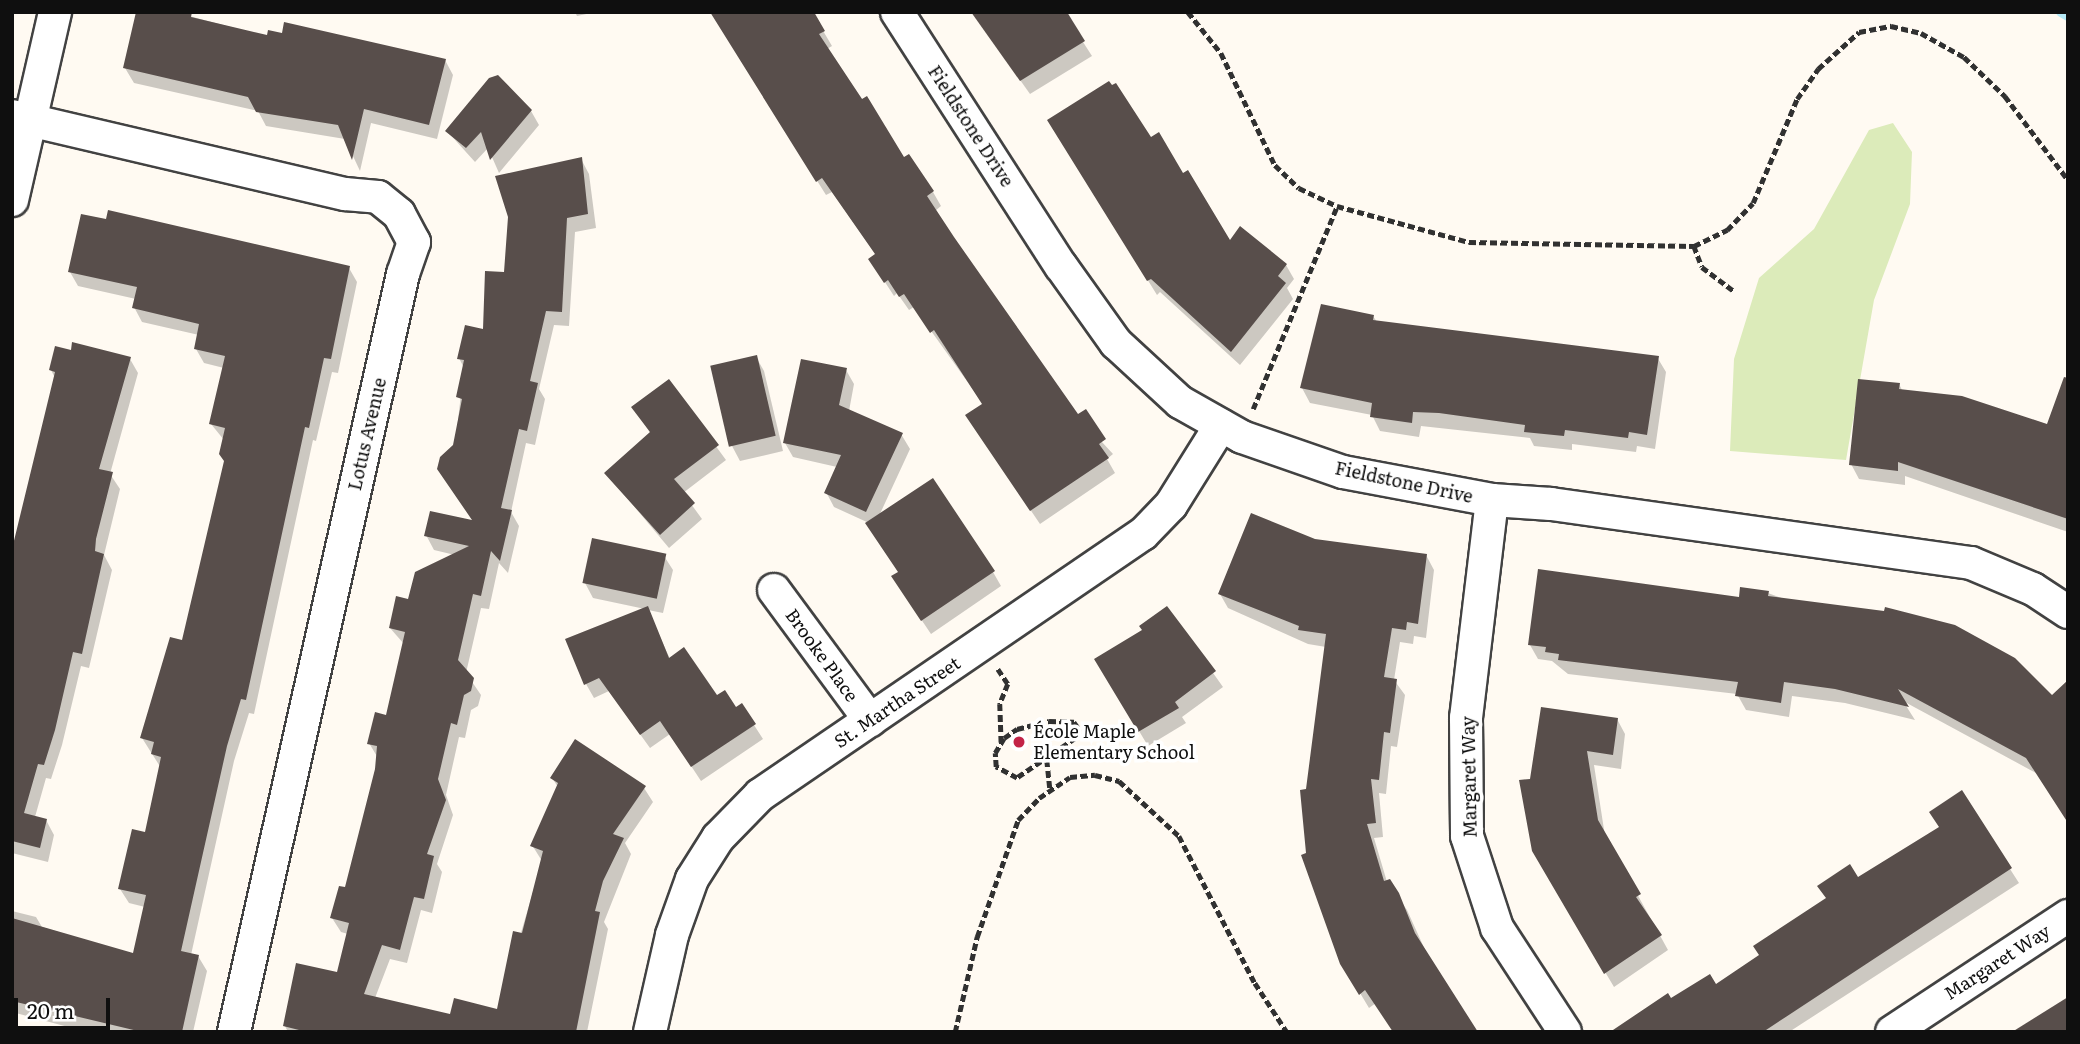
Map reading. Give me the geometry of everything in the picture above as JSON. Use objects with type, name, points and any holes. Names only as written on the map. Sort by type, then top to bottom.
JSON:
[{"type":"street","points":[[12,200],[21,118],[55,12]]},
{"type":"street","name":"Fieldstone Drive","points":[[897,12],[1061,266],[1116,343],[1180,402],[1231,431],[1343,471],[1492,500],[1551,503],[1971,563],[2033,589],[2068,612]]},
{"type":"street","name":"Lotus Avenue","points":[[21,118],[345,194],[378,197],[400,214],[414,242],[403,274],[234,1032]]},
{"type":"street","name":"St. Martha Street","points":[[650,1032],[672,935],[692,879],[718,838],[760,795],[1143,534],[1171,505],[1231,431]]},
{"type":"street","name":"Margaret Way","points":[[1492,500],[1466,718],[1467,836],[1497,928],[1565,1032]]},
{"type":"street","name":"Brooke Place","points":[[774,590],[870,720]]},
{"type":"street","name":"Margaret Way","points":[[1892,1032],[2068,916]]},
{"type":"path","points":[[1188,12],[1221,54],[1275,165],[1299,188],[1337,206],[1469,242],[1695,246],[1727,230],[1753,203],[1797,99],[1818,69],[1859,32],[1891,26],[1921,33],[1964,57],[2005,96],[2068,180]]},
{"type":"path","points":[[1231,431],[1337,206]]},
{"type":"path","points":[[1695,246],[1702,267],[1734,291]]},
{"type":"path","points":[[984,673],[1006,658]]},
{"type":"path","points":[[995,666],[1008,684],[1007,695],[1000,704],[1001,743],[996,767],[1017,778],[1076,738],[1079,729],[1074,722],[1049,721],[1017,729],[1001,743]]},
{"type":"path","points":[[1047,760],[1050,791]]},
{"type":"path","points":[[954,1032],[977,937],[1018,820],[1070,777],[1095,775],[1119,781],[1179,836],[1255,983],[1287,1032]]},
{"type":"green space","points":[[1893,123],[1912,152],[1910,204],[1874,300],[1846,460],[1730,451],[1734,359],[1759,278],[1814,229],[1869,130]]},
{"type":"building","points":[[136,12],[192,12],[191,17],[267,35],[268,30],[282,33],[284,22],[446,59],[429,125],[364,109],[352,160],[338,125],[256,112],[248,97],[123,68]]},
{"type":"building","points":[[710,12],[814,12],[825,31],[819,34],[862,99],[867,96],[904,157],[909,154],[934,191],[927,196],[954,237],[1078,414],[1086,409],[1106,439],[1099,444],[1109,458],[1030,511],[965,415],[982,404],[934,330],[930,333],[904,294],[899,297],[888,280],[884,283],[868,259],[875,254],[822,178],[816,182]]},
{"type":"building","points":[[971,12],[1067,12],[1085,41],[1020,81]]},
{"type":"building","points":[[498,75],[532,110],[490,160],[481,132],[466,148],[445,131],[489,78]]},
{"type":"building","points":[[1109,81],[1112,85],[1116,83],[1151,137],[1159,132],[1183,173],[1188,170],[1230,240],[1240,226],[1287,264],[1278,276],[1286,283],[1231,352],[1151,279],[1147,281],[1047,120]]},
{"type":"building","points":[[582,157],[588,214],[567,218],[562,312],[546,311],[530,381],[538,383],[527,431],[519,429],[501,508],[512,510],[500,561],[491,551],[481,596],[473,594],[458,660],[474,678],[471,691],[464,695],[457,725],[451,723],[438,779],[446,800],[427,854],[434,856],[424,899],[414,897],[400,950],[382,945],[364,994],[450,1014],[454,998],[497,1009],[513,931],[522,933],[543,851],[530,846],[558,783],[550,778],[575,739],[646,786],[613,834],[624,838],[603,881],[595,911],[600,912],[576,1032],[307,1032],[283,1026],[296,963],[337,972],[349,923],[330,918],[339,886],[345,887],[375,769],[377,746],[367,744],[375,712],[386,715],[405,632],[389,628],[396,596],[408,599],[415,572],[469,546],[424,536],[430,511],[472,520],[437,469],[440,457],[453,445],[462,399],[456,397],[464,360],[457,359],[465,325],[483,329],[485,271],[504,272],[508,217],[495,176]]},
{"type":"building","points":[[108,210],[350,266],[331,359],[324,358],[309,428],[305,427],[246,700],[241,699],[227,746],[181,951],[199,955],[182,1032],[142,1032],[12,1001],[12,918],[133,953],[146,895],[118,889],[132,829],[145,832],[161,757],[151,754],[154,742],[140,738],[170,637],[182,640],[224,461],[219,454],[225,428],[209,424],[225,356],[194,349],[199,324],[132,308],[137,287],[68,272],[81,214],[106,219]]},
{"type":"building","points":[[1321,304],[1374,315],[1373,320],[1659,356],[1647,435],[1629,432],[1628,438],[1565,430],[1564,436],[1524,432],[1525,425],[1439,413],[1413,412],[1412,423],[1370,417],[1372,403],[1300,388]]},
{"type":"building","points":[[72,342],[131,357],[99,469],[113,472],[96,539],[95,551],[104,554],[82,654],[73,652],[55,730],[44,765],[38,764],[24,813],[47,819],[40,848],[12,841],[12,549],[55,372],[49,370],[55,346],[71,350]]},
{"type":"building","points":[[757,355],[776,436],[729,447],[710,366]]},
{"type":"building","points":[[801,359],[847,368],[839,405],[903,433],[866,512],[824,493],[841,455],[783,443]]},
{"type":"building","points":[[2064,377],[2068,378],[2068,519],[1898,462],[1898,471],[1849,465],[1858,379],[1900,383],[1899,389],[1962,396],[2047,424]]},
{"type":"building","points":[[669,379],[719,445],[674,479],[695,503],[660,535],[604,473],[650,432],[631,407]]},
{"type":"building","points":[[933,478],[995,571],[921,621],[891,576],[898,572],[865,523]]},
{"type":"building","points":[[1251,513],[1315,539],[1427,554],[1418,624],[1407,622],[1406,630],[1392,628],[1384,677],[1397,679],[1390,733],[1384,732],[1379,780],[1371,779],[1376,823],[1367,824],[1384,881],[1390,879],[1399,893],[1415,933],[1478,1032],[1393,1032],[1365,990],[1359,995],[1340,964],[1301,855],[1306,853],[1300,790],[1306,789],[1326,634],[1298,630],[1299,626],[1218,594]]},
{"type":"building","points":[[592,538],[666,554],[657,599],[582,583]]},
{"type":"building","points":[[1538,569],[1739,597],[1740,587],[1769,591],[1768,596],[1884,611],[1885,607],[1955,625],[2015,658],[2052,695],[2068,680],[2068,823],[2026,758],[1898,689],[1909,707],[1835,689],[1784,682],[1781,703],[1735,696],[1738,682],[1558,660],[1559,654],[1545,652],[1546,647],[1528,645]]},
{"type":"building","points":[[648,606],[669,658],[684,647],[717,695],[725,690],[736,707],[742,703],[756,724],[691,767],[660,721],[640,735],[599,678],[584,685],[565,639]]},
{"type":"building","points":[[1167,606],[1216,671],[1175,702],[1179,708],[1138,732],[1094,659],[1142,630],[1139,626]]},
{"type":"building","points":[[1541,707],[1618,718],[1613,755],[1587,751],[1598,820],[1641,894],[1636,897],[1662,935],[1604,974],[1532,851],[1519,780],[1530,779]]},
{"type":"building","points":[[1962,790],[2012,868],[1763,1032],[1610,1032],[1668,993],[1671,998],[1710,974],[1716,984],[1759,955],[1753,946],[1826,898],[1817,886],[1850,864],[1858,877],[1939,827],[1929,812]]},
{"type":"building","points":[[2068,997],[2068,1032],[2012,1032]]},
{"type":"waterway","points":[[2061,12],[2068,16]]},
{"type":"place","name":"École Maple Elementary School","points":[[1019,742]]}]
